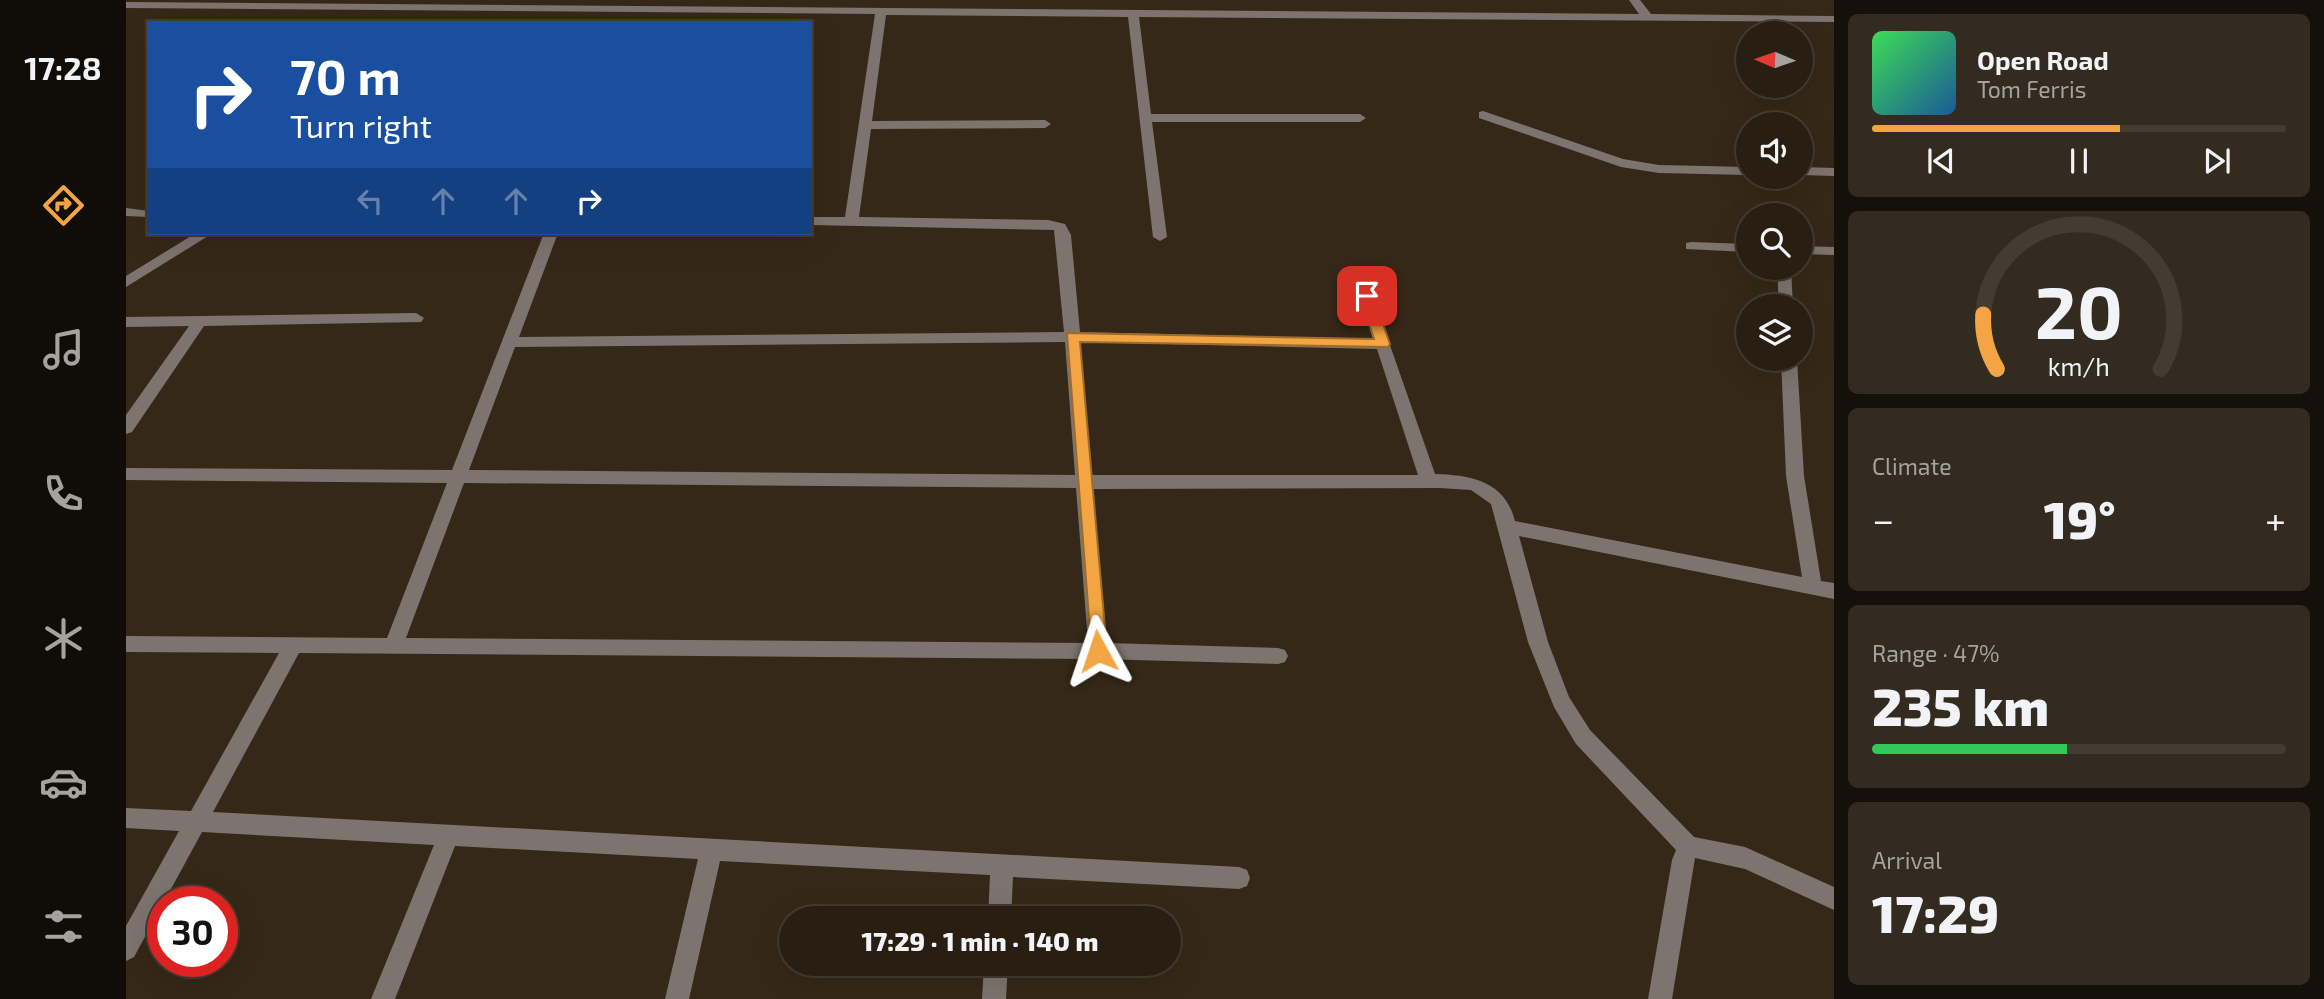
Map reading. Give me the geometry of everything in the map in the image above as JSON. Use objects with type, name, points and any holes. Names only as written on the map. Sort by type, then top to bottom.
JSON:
[{"type":"street","points":[[1185,14],[1186,0]]},
{"type":"street","points":[[1634,0],[1648,18]]},
{"type":"street","points":[[126,5],[281,6],[308,3],[464,8],[479,4],[648,5],[665,9],[1834,19]]},
{"type":"street","points":[[268,21],[281,6]]},
{"type":"street","points":[[454,21],[464,8]]},
{"type":"street","points":[[661,21],[665,9]]},
{"type":"street","points":[[851,222],[881,11]]},
{"type":"street","points":[[1133,13],[1160,237]]},
{"type":"street","points":[[1483,115],[1589,149],[1621,163],[1659,169],[1736,171]]},
{"type":"street","points":[[1145,118],[1360,118]]},
{"type":"street","points":[[865,125],[1045,124]]},
{"type":"street","points":[[1813,172],[1834,172]]},
{"type":"street","points":[[126,212],[146,214]]},
{"type":"street","points":[[812,221],[1048,224],[1060,228],[1064,235],[1098,651]]},
{"type":"street","points":[[126,282],[203,235]]},
{"type":"street","points":[[393,646],[550,235]]},
{"type":"street","points":[[1691,246],[1736,248]]},
{"type":"street","points":[[1813,250],[1834,251]]},
{"type":"street","points":[[1358,271],[1429,481]]},
{"type":"street","points":[[126,322],[416,318]]},
{"type":"street","points":[[126,428],[201,321]]},
{"type":"street","points":[[510,342],[1072,337],[1383,344]]},
{"type":"street","points":[[1790,371],[1795,476],[1813,588]]},
{"type":"street","points":[[126,474],[1084,482],[1455,481],[1496,494],[1508,527],[1538,642],[1561,701],[1583,737],[1689,847],[1709,847],[1740,857],[1834,899]]},
{"type":"street","points":[[1508,527],[1834,592]]},
{"type":"street","points":[[126,643],[1098,651],[1278,656]]},
{"type":"street","points":[[126,949],[294,645]]},
{"type":"street","points":[[126,818],[196,824],[1239,878]]},
{"type":"street","points":[[383,999],[448,837]]},
{"type":"street","points":[[1660,999],[1683,860],[1689,847]]},
{"type":"street","points":[[677,999],[711,851]]},
{"type":"street","points":[[1000,906],[1002,866]]},
{"type":"street","points":[[994,999],[995,976]]},
{"type":"route","points":[[1098,651],[1072,337],[1383,344],[1367,296]]}]
